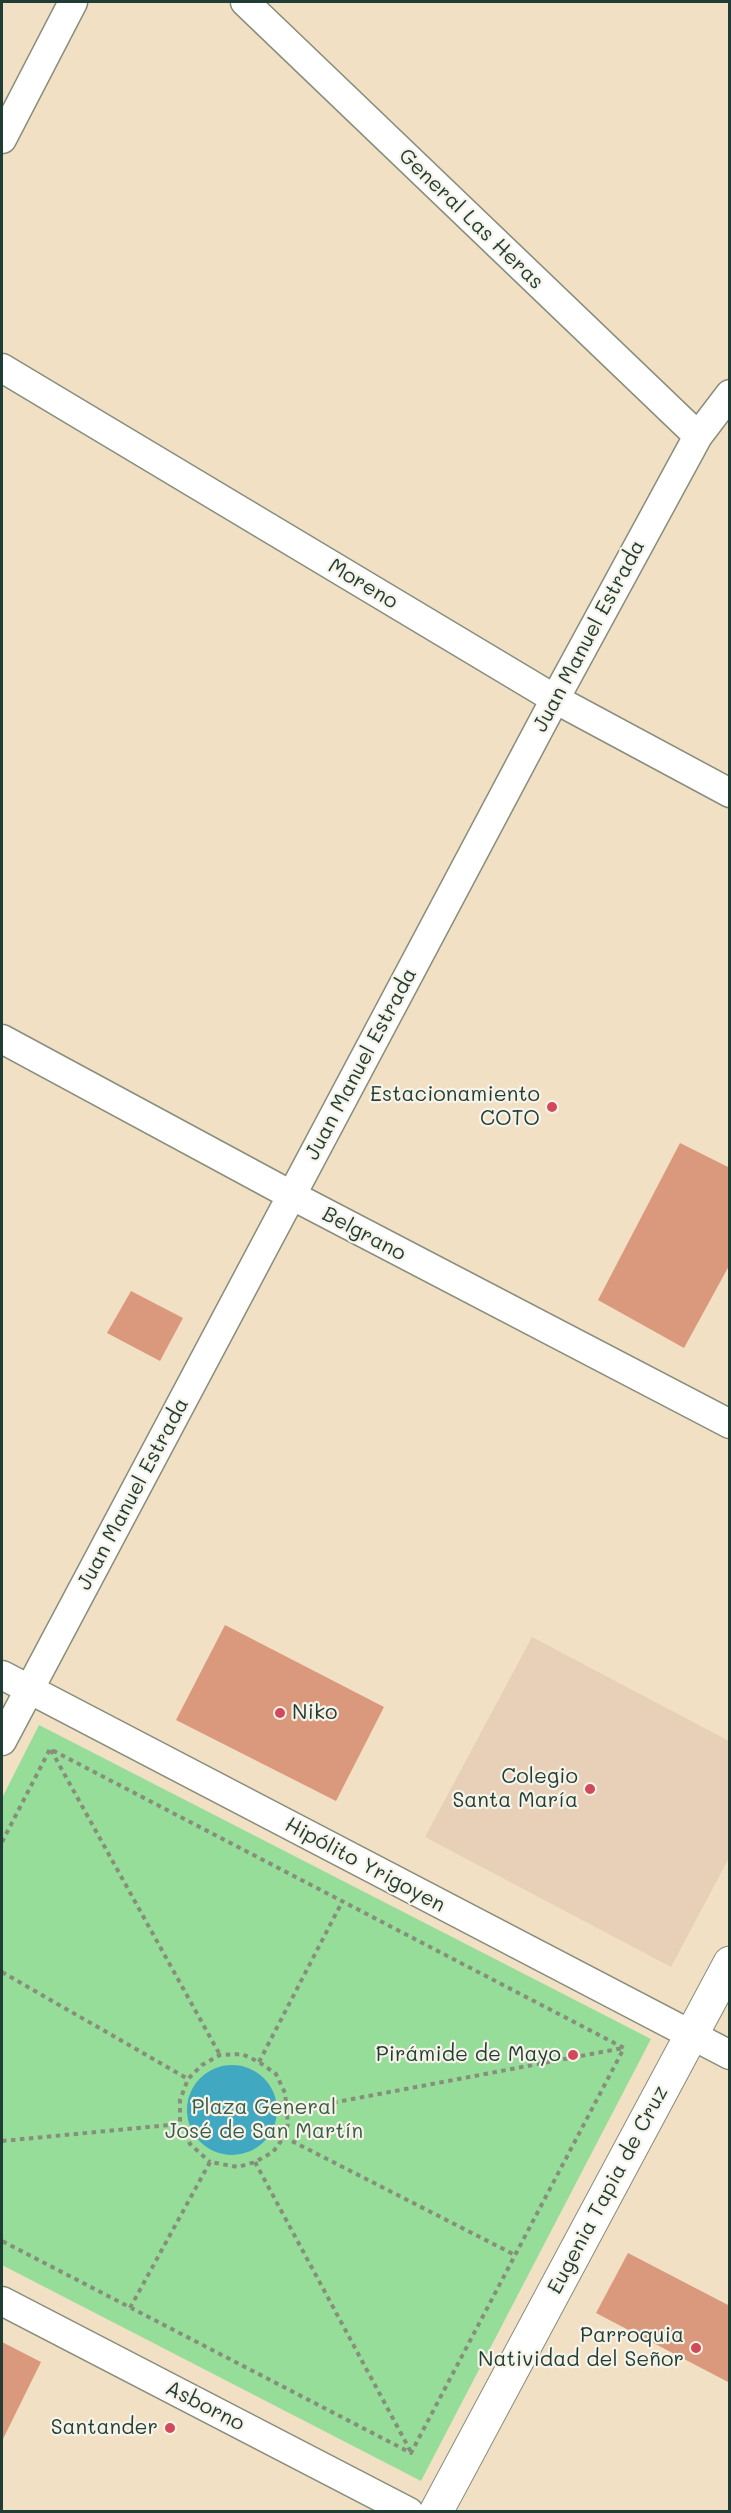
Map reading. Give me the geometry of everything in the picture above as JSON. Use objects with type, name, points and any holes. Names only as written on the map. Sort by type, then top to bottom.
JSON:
[{"type":"street","points":[[2,139],[73,2]]},
{"type":"street","name":"General Las Heras","points":[[244,2],[698,436]]},
{"type":"street","name":"Moreno","points":[[2,368],[555,699],[729,793]]},
{"type":"street","name":"Juan Manuel Estrada","points":[[2,1741],[555,699],[698,436],[729,394]]},
{"type":"street","name":"Belgrano","points":[[2,1039],[291,1195],[729,1424]]},
{"type":"street","name":"Hipólito Yrigoyen","points":[[2,1675],[729,2055]]},
{"type":"street","name":"Eugenia Tapia de Cruz","points":[[436,2511],[729,1963]]},
{"type":"street","name":"Asborno","points":[[2,2301],[409,2511]]},
{"type":"path","points":[[2,1842],[50,1749]]},
{"type":"path","points":[[50,1749],[624,2048]]},
{"type":"path","points":[[50,1749],[220,2055]]},
{"type":"path","points":[[259,2062],[342,1902]]},
{"type":"path","points":[[2,1972],[188,2079]]},
{"type":"path","points":[[289,2111],[624,2048]]},
{"type":"path","points":[[411,2453],[624,2048]]},
{"type":"path","points":[[242,2054],[259,2062],[276,2074],[285,2093],[289,2111],[284,2137],[273,2152],[255,2163],[238,2167],[210,2162],[190,2144],[180,2124],[180,2100],[188,2079],[202,2065],[220,2055],[242,2054]]},
{"type":"path","points":[[2,2141],[180,2124]]},
{"type":"path","points":[[284,2137],[515,2255]]},
{"type":"path","points":[[130,2308],[210,2162]]},
{"type":"path","points":[[255,2163],[411,2453]]},
{"type":"path","points":[[2,2241],[411,2453]]},
{"type":"shaded area","name":"Colegio Santa María","points":[[532,1637],[729,1741],[729,1858],[671,1967],[425,1837]]},
{"type":"green space","name":"Plaza General José de San Martín","points":[[39,1725],[651,2039],[421,2481],[2,2265],[2,1798]]},
{"type":"water","points":[[232,2065],[249,2069],[264,2078],[273,2093],[277,2110],[273,2127],[264,2142],[249,2151],[232,2155],[215,2151],[200,2142],[191,2127],[187,2110],[191,2093],[200,2078],[215,2069]]},
{"type":"building","points":[[680,1143],[730,1168],[730,1264],[684,1348],[598,1300]]},
{"type":"building","points":[[131,1291],[183,1318],[160,1361],[107,1333]]},
{"type":"building","name":"Niko","points":[[225,1625],[384,1707],[336,1801],[176,1720]]},
{"type":"building","name":"Parroquia Natividad del Señor","points":[[628,2253],[730,2306],[730,2383],[596,2313]]},
{"type":"building","points":[[2,2342],[41,2362],[2,2441]]},
{"type":"place","name":"Estacionamiento COTO","points":[[552,1107]]},
{"type":"place","name":"Niko","points":[[280,1713]]},
{"type":"place","name":"Colegio Santa María","points":[[590,1789]]},
{"type":"place","name":"Pirámide de Mayo","points":[[573,2055]]},
{"type":"place","name":"Parroquia Natividad del Señor","points":[[696,2348]]},
{"type":"place","name":"Santander","points":[[170,2428]]}]
